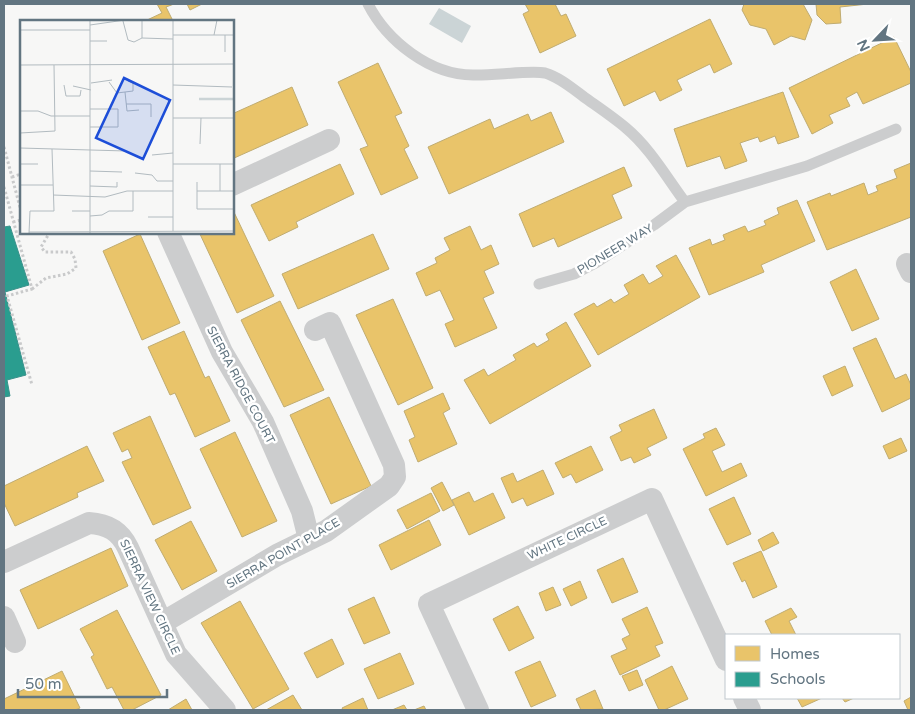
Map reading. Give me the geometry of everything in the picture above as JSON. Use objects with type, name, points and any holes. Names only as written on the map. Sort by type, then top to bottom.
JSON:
[{"type":"street","points":[[234,184],[329,140]]},
{"type":"street","name":"SIERRA RIDGE COURT","points":[[169,234],[222,352],[263,422],[302,511],[309,539]]},
{"type":"street","name":"SIERRA POINT PLACE","points":[[162,623],[277,555],[326,531],[390,486],[394,477],[394,465],[330,323],[314,330]]},
{"type":"street","name":"WHITE CIRCLE","points":[[478,710],[429,604],[652,499],[725,658]]},
{"type":"street","name":"SIERRA VIEW CIRCLE","points":[[4,562],[89,523],[112,528],[124,540],[180,660],[225,710]]},
{"type":"street","points":[[4,617],[15,642]]},
{"type":"lane","points":[[368,4],[374,17],[390,35],[415,56],[442,70],[470,76],[544,73],[565,83],[627,129],[646,150],[685,202],[807,166],[896,129]]},
{"type":"lane","name":"PIONEER WAY","points":[[539,284],[574,274],[597,262],[654,225],[685,202]]},
{"type":"path","points":[[4,147],[19,196]]},
{"type":"path","points":[[12,177],[20,174]]},
{"type":"path","points":[[4,187],[32,289]]},
{"type":"path","points":[[13,222],[20,220]]},
{"type":"path","points":[[32,385],[8,296],[32,289],[46,278],[67,274],[76,268],[75,259],[71,252],[45,252],[41,247],[49,234]]},
{"type":"shaded area","points":[[439,8],[471,26],[462,43],[429,24]]},
{"type":"building: Homes","points":[[157,4],[174,4],[166,7],[172,20],[147,20],[162,13]]},
{"type":"building: Homes","points":[[187,4],[202,4],[190,10]]},
{"type":"building: Homes","points":[[525,4],[555,4],[561,16],[566,14],[576,36],[540,53],[523,14],[529,11]]},
{"type":"building: Homes","points":[[744,4],[803,4],[812,20],[805,40],[791,36],[774,45],[766,29],[750,25],[742,10]]},
{"type":"building: Homes","points":[[816,4],[868,4],[840,7],[841,23],[826,24],[817,15]]},
{"type":"building: Homes","points":[[710,19],[732,64],[714,73],[710,64],[677,80],[682,90],[660,101],[655,91],[624,106],[607,69]]},
{"type":"building: Homes","points":[[894,37],[911,72],[911,83],[863,104],[857,92],[846,98],[850,106],[829,115],[833,123],[812,134],[789,88]]},
{"type":"building: Homes","points":[[378,63],[402,113],[395,116],[409,146],[404,149],[418,178],[381,195],[360,149],[368,146],[338,82]]},
{"type":"building: Homes","points":[[292,87],[308,125],[234,158],[234,113]]},
{"type":"building: Homes","points":[[783,92],[799,137],[778,144],[775,136],[760,142],[758,137],[740,143],[747,161],[725,169],[720,156],[687,167],[674,129]]},
{"type":"building: Homes","points":[[551,112],[564,142],[449,194],[428,147],[490,119],[494,129],[528,114],[531,121]]},
{"type":"building: Homes","points":[[911,163],[911,217],[827,250],[807,202],[830,193],[831,196],[864,183],[868,195],[878,191],[876,186],[897,178],[894,170]]},
{"type":"building: Homes","points":[[340,164],[354,194],[296,222],[298,227],[269,241],[251,205]]},
{"type":"building: Homes","points":[[624,167],[632,186],[612,195],[622,218],[558,247],[554,238],[533,247],[519,214]]},
{"type":"building: Homes","points":[[797,200],[815,241],[761,265],[764,272],[709,295],[689,248],[710,239],[712,245],[725,240],[723,235],[745,226],[748,232],[766,225],[764,221],[779,214],[777,208]]},
{"type":"building: Homes","points":[[234,212],[274,296],[237,313],[200,234],[234,234]]},
{"type":"building: Homes","points":[[470,226],[481,250],[491,245],[499,264],[484,271],[494,293],[483,298],[497,328],[455,347],[445,324],[454,320],[440,290],[426,296],[416,273],[437,263],[435,258],[450,250],[444,238]]},
{"type":"building: Homes","points":[[140,234],[180,323],[142,340],[103,251]]},
{"type":"building: Homes","points":[[373,234],[389,269],[298,309],[282,274]]},
{"type":"building: Homes","points":[[676,255],[700,297],[598,355],[574,314],[594,303],[597,307],[611,299],[614,303],[629,294],[624,285],[643,274],[649,284],[663,276],[656,266]]},
{"type":"building: Homes","points":[[856,269],[879,319],[852,331],[830,282]]},
{"type":"building: Homes","points":[[393,299],[433,388],[398,405],[356,315]]},
{"type":"building: Homes","points":[[280,301],[324,390],[284,407],[241,320]]},
{"type":"building: Homes","points":[[566,322],[591,366],[490,424],[464,380],[484,369],[488,376],[516,360],[513,355],[534,343],[537,347],[549,340],[546,334]]},
{"type":"building: Homes","points":[[184,331],[205,378],[209,376],[230,421],[195,437],[175,393],[170,395],[148,347]]},
{"type":"building: Homes","points":[[876,338],[895,379],[906,374],[911,385],[911,398],[882,412],[853,348]]},
{"type":"building: Homes","points":[[845,366],[853,386],[832,396],[823,376]]},
{"type":"building: Homes","points":[[443,393],[450,409],[443,413],[457,444],[418,462],[409,440],[415,437],[404,411]]},
{"type":"building: Homes","points":[[329,397],[371,486],[331,504],[290,415]]},
{"type":"building: Homes","points":[[654,409],[667,438],[647,448],[651,455],[634,463],[631,457],[621,461],[610,437],[622,431],[619,425]]},
{"type":"building: Homes","points":[[150,416],[191,508],[153,525],[122,462],[132,458],[128,449],[122,452],[113,433]]},
{"type":"building: Homes","points":[[716,428],[725,445],[712,451],[722,472],[741,463],[747,476],[706,496],[683,449],[705,438],[703,434]]},
{"type":"building: Homes","points":[[235,432],[277,521],[242,537],[200,449]]},
{"type":"building: Homes","points":[[901,438],[907,451],[889,459],[883,446]]},
{"type":"building: Homes","points":[[87,446],[104,481],[77,493],[78,497],[15,526],[4,503],[4,486]]},
{"type":"building: Homes","points":[[591,446],[603,470],[576,483],[571,474],[563,478],[555,463]]},
{"type":"building: Homes","points":[[543,470],[554,494],[527,506],[523,498],[512,503],[501,478],[513,473],[517,482]]},
{"type":"building: Homes","points":[[442,482],[454,505],[443,511],[431,488]]},
{"type":"building: Homes","points":[[469,492],[474,502],[493,493],[505,518],[469,535],[452,500]]},
{"type":"building: Homes","points":[[431,493],[440,511],[407,529],[397,510]]},
{"type":"building: Homes","points":[[734,497],[751,534],[727,545],[709,509]]},
{"type":"building: Homes","points":[[429,520],[441,545],[391,570],[379,545]]},
{"type":"building: Homes","points":[[191,521],[217,571],[182,590],[155,540]]},
{"type":"building: Homes","points":[[773,532],[779,543],[763,551],[758,540]]},
{"type":"building: Homes","points":[[111,548],[128,586],[38,629],[20,590]]},
{"type":"building: Homes","points":[[761,551],[777,587],[753,598],[745,580],[742,582],[733,563]]},
{"type":"building: Homes","points":[[623,558],[638,592],[612,603],[597,570]]},
{"type":"building: Homes","points":[[580,581],[587,598],[571,606],[563,589]]},
{"type":"building: Homes","points":[[553,587],[561,605],[546,611],[539,593]]},
{"type":"building: Homes","points":[[374,597],[390,633],[364,644],[348,609]]},
{"type":"building: Homes","points":[[240,601],[289,689],[253,709],[201,623]]},
{"type":"building: Homes","points":[[518,606],[534,638],[509,651],[493,619]]},
{"type":"building: Homes","points":[[647,607],[663,643],[655,646],[660,656],[620,675],[611,656],[627,649],[622,639],[630,635],[622,619]]},
{"type":"building: Homes","points":[[791,608],[797,617],[789,621],[796,634],[772,634],[765,621]]},
{"type":"building: Homes","points":[[117,610],[161,695],[132,710],[124,710],[112,687],[107,689],[91,657],[94,655],[80,629]]},
{"type":"building: Homes","points":[[332,639],[344,664],[317,678],[304,653]]},
{"type":"building: Homes","points":[[400,653],[414,684],[378,699],[364,669]]},
{"type":"building: Homes","points":[[540,661],[556,696],[531,707],[515,672]]},
{"type":"building: Homes","points":[[672,666],[688,699],[664,710],[659,710],[645,680]]},
{"type":"building: Homes","points":[[637,670],[643,685],[629,691],[622,676]]},
{"type":"building: Homes","points":[[62,671],[80,708],[75,710],[4,710],[4,699]]},
{"type":"building: Homes","points":[[595,690],[603,709],[581,710],[576,699]]},
{"type":"building: Homes","points":[[293,695],[302,710],[266,710]]},
{"type":"building: Homes","points":[[911,697],[911,710],[908,710],[904,701]]},
{"type":"building: Homes","points":[[363,698],[368,710],[343,710],[342,708]]},
{"type":"building: Homes","points":[[186,699],[192,710],[168,710]]},
{"type":"building: Homes","points":[[798,699],[820,699],[802,707]]},
{"type":"building: Homes","points":[[404,705],[407,710],[392,710]]},
{"type":"building: Homes","points":[[424,706],[426,710],[414,710]]},
{"type":"building: Schools","points":[[10,226],[29,285],[5,292],[26,375],[7,380],[10,396],[4,397],[4,227]]}]
